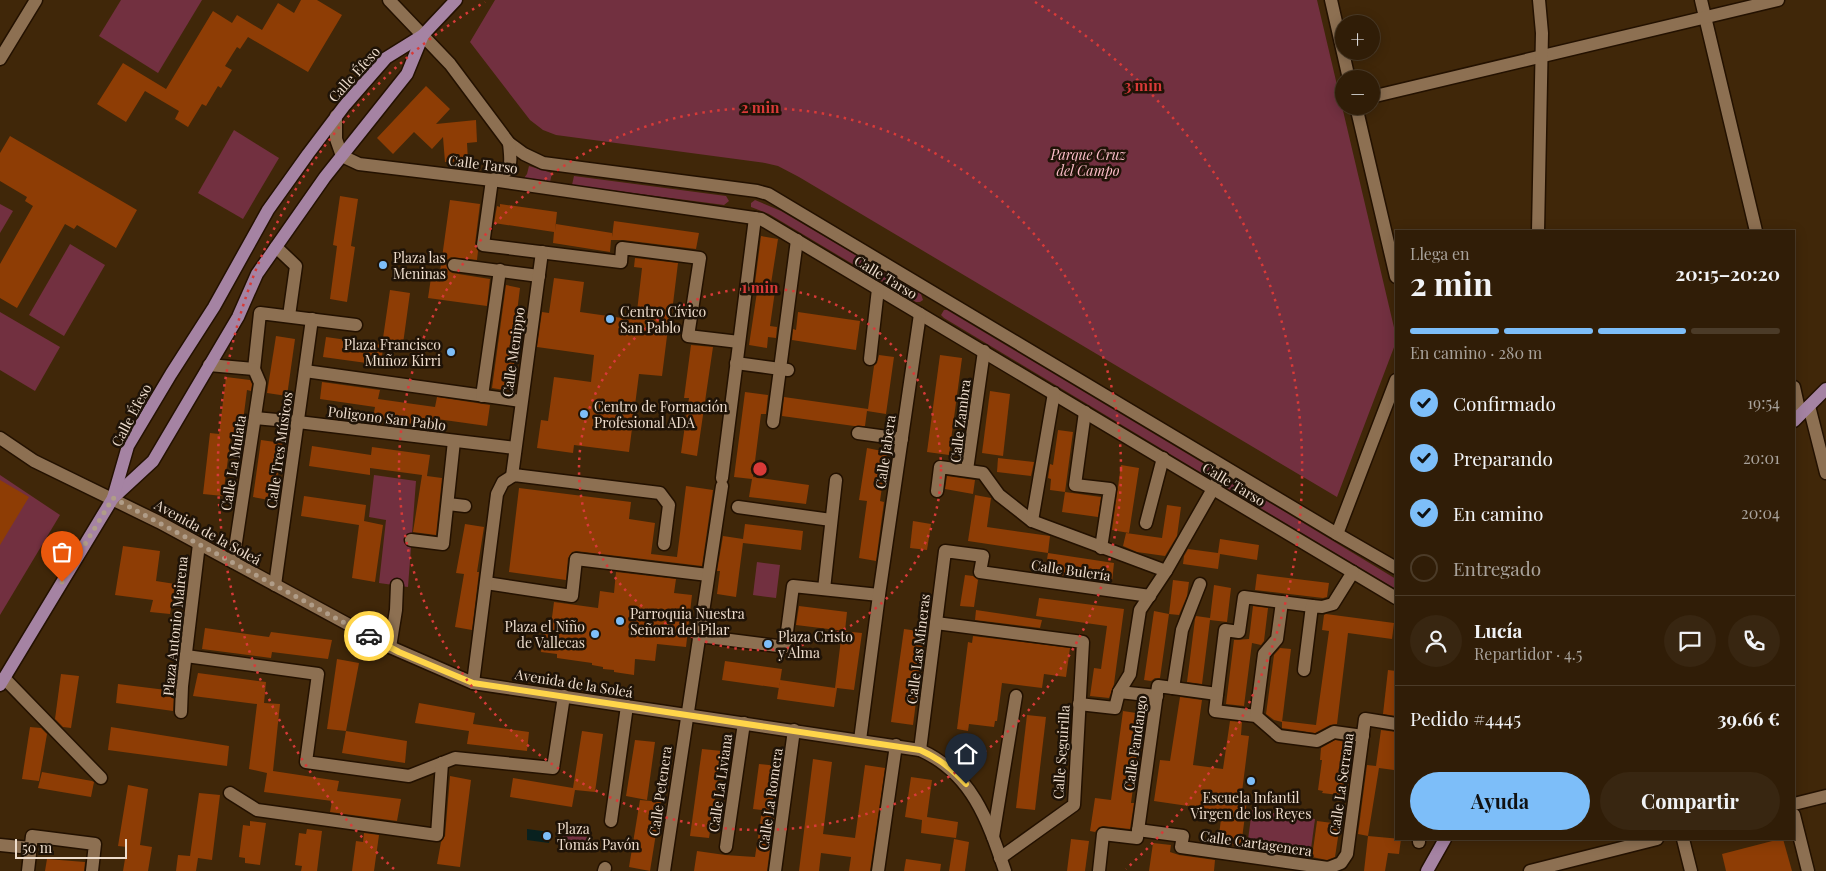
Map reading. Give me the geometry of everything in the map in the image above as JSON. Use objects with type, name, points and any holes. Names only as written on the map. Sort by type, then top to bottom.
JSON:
[{"type":"main road","points":[[423,35],[456,0]]},
{"type":"main road","name":"Calle Éfeso","points":[[2,682],[113,498],[128,446],[214,307],[268,210],[336,116],[386,58],[423,35]]},
{"type":"main road","name":"Calle Éfeso","points":[[113,498],[152,461],[238,317],[257,274],[326,177],[407,74],[423,35]]},
{"type":"main road","points":[[1801,414],[1826,389]]},
{"type":"main road","points":[[1427,871],[1444,840]]},
{"type":"street","points":[[0,59],[36,0]]},
{"type":"street","name":"Calle Tarso","points":[[390,0],[450,64],[509,143],[524,154],[543,163],[768,194],[1225,468],[1395,567]]},
{"type":"street","points":[[1331,0],[1347,70]]},
{"type":"street","points":[[1538,230],[1542,33],[1539,0]]},
{"type":"street","points":[[1701,0],[1756,230]]},
{"type":"street","points":[[1380,95],[1778,0]]},
{"type":"street","points":[[1358,115],[1395,272]]},
{"type":"street","points":[[336,116],[336,139],[342,156]]},
{"type":"street","points":[[509,143],[509,168],[504,175],[492,180],[483,245],[620,262],[622,248],[700,258],[688,336],[739,342]]},
{"type":"street","name":"Calle Tarso","points":[[342,156],[359,164],[492,180],[761,219],[1395,597]]},
{"type":"street","name":"Calle Petenera","points":[[664,871],[719,504],[755,218]]},
{"type":"street","points":[[773,422],[784,369],[797,240]]},
{"type":"street","points":[[276,247],[296,266],[289,316],[356,325]]},
{"type":"street","name":"Calle Menippo","points":[[512,476],[542,252]]},
{"type":"street","points":[[454,265],[538,276]]},
{"type":"street","points":[[482,396],[500,270]]},
{"type":"street","points":[[870,359],[878,289]]},
{"type":"street","name":"Calle La Mulata","points":[[232,562],[260,383],[254,369],[260,313],[289,316]]},
{"type":"street","name":"Calle Jabera","points":[[860,740],[920,314]]},
{"type":"street","name":"Calle Tres Músicos","points":[[275,585],[312,319]]},
{"type":"street","name":"Calle Zambra","points":[[984,352],[966,470],[983,473],[999,495],[1032,521],[1166,571]]},
{"type":"street","points":[[736,363],[784,369]]},
{"type":"street","points":[[210,365],[254,369]]},
{"type":"street","points":[[305,370],[521,401]]},
{"type":"street","points":[[1337,534],[1395,383]]},
{"type":"street","points":[[1795,391],[1801,414],[1826,473]]},
{"type":"street","points":[[1032,521],[1054,393]]},
{"type":"street","points":[[1085,412],[1075,485],[1110,489],[1101,548]]},
{"type":"street","name":"Poligono San Pablo","points":[[255,418],[454,441],[514,452]]},
{"type":"street","points":[[858,433],[902,440]]},
{"type":"street","name":"Avenida de la Soleá","points":[[0,438],[34,461],[113,498],[390,647],[473,683],[920,750],[936,757],[966,784],[982,811],[1005,871]]},
{"type":"street","points":[[411,540],[443,544],[454,441]]},
{"type":"street","points":[[1146,523],[1162,458]]},
{"type":"street","points":[[937,491],[940,467],[966,470]]},
{"type":"street","points":[[1080,704],[1115,708],[1119,692],[1130,674],[1140,610],[1166,571],[1225,468]]},
{"type":"street","points":[[473,683],[497,494],[502,482],[514,475],[660,493],[669,505],[664,544]]},
{"type":"street","points":[[824,589],[836,480]]},
{"type":"street","points":[[448,504],[465,506]]},
{"type":"street","points":[[719,504],[831,520]]},
{"type":"street","name":"Plaza Antonio Mairena","points":[[181,712],[198,544]]},
{"type":"street","name":"Calle Bulería","points":[[945,551],[983,556],[980,572],[1150,596]]},
{"type":"street","name":"Calle Las Mineras","points":[[920,750],[945,551]]},
{"type":"street","points":[[486,583],[572,596],[576,559],[708,575]]},
{"type":"street","points":[[1353,572],[1333,604],[1312,606],[1244,597],[1240,632],[1224,630],[1216,711],[1256,716],[1279,736],[1317,741],[1334,732],[1363,736]]},
{"type":"street","points":[[1200,584],[1182,630],[1173,688],[1217,694]]},
{"type":"street","points":[[390,647],[396,610],[397,585]]},
{"type":"street","points":[[698,636],[785,647],[793,586],[879,595]]},
{"type":"street","points":[[1256,716],[1264,654],[1277,638],[1282,602]]},
{"type":"street","points":[[1304,670],[1312,606]]},
{"type":"street","name":"Calle Seguirilla","points":[[936,623],[1083,642],[1074,805],[1000,858]]},
{"type":"street","points":[[186,656],[318,674],[306,762],[409,776],[455,758],[553,768],[564,696]]},
{"type":"street","points":[[2,682],[101,778]]},
{"type":"street","name":"Calle Fandango","points":[[1137,834],[1158,686],[1173,688]]},
{"type":"street","points":[[1119,692],[1157,696]]},
{"type":"street","points":[[992,838],[1016,696]]},
{"type":"street","points":[[612,821],[627,706]]},
{"type":"street","name":"Calle La Serrana","points":[[1347,854],[1365,720],[1395,724]]},
{"type":"street","name":"Calle La Liviana","points":[[726,847],[744,723]]},
{"type":"street","name":"Calle La Romera","points":[[775,871],[794,730]]},
{"type":"street","points":[[878,871],[896,746]]},
{"type":"street","points":[[230,793],[257,810],[437,835],[442,763]]},
{"type":"street","points":[[1795,804],[1826,796]]},
{"type":"street","points":[[1795,819],[1808,871]]},
{"type":"street","name":"Calle Cartagenera","points":[[1099,871],[1103,834],[1183,836],[1182,847],[1328,868],[1341,863],[1347,854]]},
{"type":"street","points":[[28,871],[32,836],[95,844],[92,871]]},
{"type":"street","points":[[1530,871],[1572,866],[1654,840]]},
{"type":"street","points":[[1683,840],[1691,871]]},
{"type":"street","points":[[0,844],[30,848]]},
{"type":"green space","points":[[121,0],[202,0],[158,73],[99,36]]},
{"type":"green space","name":"Parque Cruz del Campo","points":[[495,0],[1317,0],[1335,77],[1335,115],[1344,115],[1395,332],[1395,345],[1337,497],[778,166],[556,135],[543,130],[530,120],[470,42]]},
{"type":"green space","points":[[234,130],[279,158],[243,219],[198,193]]},
{"type":"green space","points":[[529,166],[552,173],[550,182],[524,178]]},
{"type":"green space","points":[[574,176],[726,196],[729,201],[724,205],[572,185]]},
{"type":"green space","points":[[755,200],[781,211],[921,294],[923,300],[916,302],[769,214],[751,207],[751,203]]},
{"type":"green space","points":[[0,204],[13,211],[0,233]]},
{"type":"green space","points":[[70,244],[105,265],[64,336],[29,315]]},
{"type":"green space","points":[[944,310],[947,310],[1211,468],[1212,474],[1209,476],[1205,475],[944,318],[941,315]]},
{"type":"green space","points":[[0,312],[60,347],[35,391],[0,370]]},
{"type":"green space","points":[[0,475],[60,515],[0,615]]},
{"type":"green space","points":[[374,475],[416,481],[408,587],[379,583],[386,520],[369,517]]},
{"type":"green space","points":[[1229,480],[1232,480],[1395,578],[1395,588],[1227,488],[1226,484]]},
{"type":"green space","points":[[757,562],[780,565],[776,598],[753,595]]},
{"type":"green space","points":[[1252,810],[1315,819],[1310,856],[1247,847]]},
{"type":"green space","points":[[563,835],[589,837],[588,851],[560,847]]},
{"type":"water","points":[[527,829],[550,832],[549,843],[527,840]]},
{"type":"building","points":[[301,0],[317,0],[342,15],[308,72],[248,37],[240,49],[237,47],[225,66],[232,70],[221,88],[218,86],[206,106],[202,104],[188,127],[175,119],[179,111],[145,91],[126,122],[97,104],[123,63],[166,89],[213,11],[232,23],[237,15],[262,30],[278,3],[294,13]]},
{"type":"building","points":[[426,86],[450,109],[436,124],[476,120],[477,142],[467,143],[468,161],[445,162],[443,137],[432,149],[414,132],[393,154],[377,138]]},
{"type":"building","points":[[10,136],[137,210],[116,248],[77,225],[74,229],[65,224],[17,308],[0,298],[0,264],[33,206],[25,201],[27,197],[0,181],[0,153]]},
{"type":"building","points":[[340,196],[358,199],[351,246],[355,247],[347,302],[330,299],[337,246],[333,245]]},
{"type":"building","points":[[450,200],[480,204],[475,244],[478,251],[477,260],[451,257],[447,260],[446,264],[452,273],[490,279],[487,306],[428,298],[432,271],[440,272]]},
{"type":"building","points":[[500,204],[557,212],[555,231],[556,224],[612,233],[612,237],[614,221],[699,233],[696,249],[611,240],[610,252],[553,243],[554,232],[494,223],[497,206],[500,207]]},
{"type":"building","points":[[761,236],[778,239],[770,290],[775,291],[770,326],[777,327],[776,338],[768,337],[767,348],[749,345],[757,292],[754,291]]},
{"type":"building","points":[[635,258],[678,263],[662,376],[639,374],[629,452],[574,445],[573,453],[537,448],[541,420],[548,421],[554,377],[591,382],[594,355],[537,347],[542,312],[549,313],[554,278],[584,282],[580,312],[636,320],[642,268],[634,267]]},
{"type":"building","points":[[506,285],[520,288],[514,336],[518,336],[510,391],[492,388]]},
{"type":"building","points":[[390,290],[410,293],[402,351],[383,348],[381,365],[323,357],[326,337],[382,345]]},
{"type":"building","points":[[798,312],[860,321],[856,350],[792,340],[793,329],[796,330]]},
{"type":"building","points":[[276,336],[295,339],[287,396],[267,393]]},
{"type":"building","points":[[691,345],[713,347],[697,456],[681,453],[689,398],[684,398]]},
{"type":"building","points":[[879,355],[894,357],[886,414],[867,411],[865,426],[782,416],[784,397],[868,409],[874,366]]},
{"type":"building","points":[[940,355],[962,358],[949,455],[927,452]]},
{"type":"building","points":[[226,377],[250,380],[252,384],[251,391],[247,390],[241,437],[231,436],[223,496],[203,494],[210,433],[219,434]]},
{"type":"building","points":[[322,382],[380,390],[378,399],[435,407],[437,397],[490,405],[487,426],[437,419],[436,427],[373,418],[375,407],[320,399]]},
{"type":"building","points":[[990,391],[1010,394],[1003,456],[982,453]]},
{"type":"building","points":[[745,392],[768,395],[766,414],[761,414],[753,477],[809,485],[806,504],[749,497],[752,479],[734,477]]},
{"type":"building","points":[[1058,430],[1073,432],[1065,492],[1050,490],[1051,479],[1048,478],[1050,464],[1053,465]]},
{"type":"building","points":[[261,440],[282,443],[274,501],[253,497]]},
{"type":"building","points":[[312,446],[371,455],[372,447],[430,455],[427,476],[442,478],[436,535],[413,532],[422,475],[370,468],[370,475],[309,466]]},
{"type":"building","points":[[867,448],[887,452],[880,501],[884,502],[876,561],[859,558],[867,501],[859,500]]},
{"type":"building","points":[[998,458],[1034,462],[1031,476],[997,472]]},
{"type":"building","points":[[1121,465],[1139,468],[1129,533],[1112,530]]},
{"type":"building","points":[[947,476],[975,480],[973,494],[945,489]]},
{"type":"building","points":[[0,480],[29,497],[0,545]]},
{"type":"building","points":[[686,486],[713,490],[702,566],[576,551],[572,552],[568,558],[566,580],[509,572],[519,488],[631,502],[629,519],[655,523],[651,554],[677,557]]},
{"type":"building","points":[[1065,492],[1101,497],[1098,517],[1062,512]]},
{"type":"building","points":[[975,495],[991,498],[987,527],[1050,536],[1048,553],[968,541]]},
{"type":"building","points":[[304,496],[366,505],[364,521],[383,525],[375,582],[352,578],[359,525],[301,516]]},
{"type":"building","points":[[1167,505],[1181,507],[1177,536],[1165,556],[1137,552],[1123,546],[1126,533],[1162,538]]},
{"type":"building","points":[[913,521],[931,524],[927,550],[910,548]]},
{"type":"building","points":[[465,524],[484,527],[477,572],[479,572],[472,630],[455,627],[464,574],[456,573]]},
{"type":"building","points":[[745,524],[803,531],[801,550],[743,543],[736,597],[717,594],[720,571],[717,571],[723,536],[743,539]]},
{"type":"building","points":[[1220,539],[1259,545],[1257,560],[1220,554],[1218,569],[1183,564],[1184,556],[1188,549],[1218,553]]},
{"type":"building","points":[[123,546],[160,551],[156,581],[175,584],[170,614],[150,612],[153,600],[115,595]]},
{"type":"building","points":[[1048,553],[1114,563],[1112,582],[1045,573]]},
{"type":"building","name":"Parroquia Nuestra Señora del Pilar","points":[[616,572],[676,579],[674,593],[692,595],[686,647],[657,644],[655,661],[635,659],[634,675],[603,669],[603,667],[592,665],[592,663],[557,658],[557,654],[541,652],[544,624],[551,625],[554,602],[598,608],[600,591],[614,593]]},
{"type":"building","points":[[1257,574],[1329,583],[1327,597],[1255,590]]},
{"type":"building","points":[[965,575],[973,576],[978,580],[974,607],[960,606]]},
{"type":"building","points":[[1173,580],[1189,582],[1187,596],[1179,615],[1169,614]]},
{"type":"building","points":[[1214,585],[1231,588],[1227,622],[1210,620],[1202,684],[1187,682],[1195,619],[1196,616],[1210,618]]},
{"type":"building","points":[[1039,598],[1124,609],[1114,684],[1109,698],[1090,696],[1094,668],[1101,669],[1107,626],[1036,616]]},
{"type":"building","points":[[799,606],[847,612],[845,631],[796,625]]},
{"type":"building","points":[[1253,606],[1268,608],[1264,641],[1261,645],[1252,643],[1244,706],[1226,704],[1234,640],[1249,639]]},
{"type":"building","points":[[976,610],[1042,620],[1040,628],[975,620]]},
{"type":"building","points":[[1154,611],[1169,614],[1160,678],[1155,678],[1151,681],[1144,680]]},
{"type":"building","points":[[1324,615],[1394,623],[1392,639],[1348,633],[1337,724],[1330,725],[1315,733],[1282,728],[1282,721],[1316,725],[1329,631],[1322,630]]},
{"type":"building","points":[[205,628],[269,637],[271,632],[332,640],[328,659],[272,652],[271,658],[202,649]]},
{"type":"building","points":[[904,629],[925,632],[913,725],[891,722]]},
{"type":"building","points":[[842,631],[862,633],[854,690],[837,688],[834,707],[777,699],[780,680],[835,688]]},
{"type":"building","points":[[973,636],[1070,648],[1066,677],[1044,674],[1042,688],[1002,683],[997,721],[995,721],[994,727],[969,724],[968,731],[957,729],[968,642],[972,643]]},
{"type":"building","points":[[1280,648],[1291,649],[1282,722],[1274,720],[1266,714],[1274,655]]},
{"type":"building","points":[[337,659],[359,663],[346,731],[327,729]]},
{"type":"building","points":[[725,661],[782,669],[779,688],[722,680]]},
{"type":"building","points":[[1388,670],[1395,671],[1395,716],[1383,714]]},
{"type":"building","points":[[198,673],[266,682],[264,703],[280,704],[273,771],[339,781],[337,791],[401,799],[397,821],[330,812],[332,801],[264,792],[267,773],[249,769],[257,704],[193,696]]},
{"type":"building","points":[[61,674],[79,676],[71,728],[63,727],[55,719]]},
{"type":"building","points":[[118,684],[174,691],[173,711],[116,703]]},
{"type":"building","points":[[1180,697],[1202,700],[1193,765],[1223,769],[1230,721],[1242,722],[1241,735],[1249,736],[1242,792],[1248,793],[1241,846],[1218,843],[1222,811],[1154,801],[1160,760],[1170,761]]},
{"type":"building","points":[[419,703],[475,713],[473,724],[529,732],[527,751],[467,744],[469,731],[415,723]]},
{"type":"building","points":[[1123,711],[1143,714],[1131,803],[1134,803],[1130,829],[1103,826],[1099,827],[1095,832],[1090,831],[1095,798],[1111,800]]},
{"type":"building","points":[[1027,715],[1046,717],[1035,810],[1016,808]]},
{"type":"building","points":[[30,727],[41,728],[47,734],[39,781],[22,779]]},
{"type":"building","points":[[111,727],[229,746],[227,766],[108,750]]},
{"type":"building","points":[[1381,730],[1395,732],[1394,770],[1379,768],[1368,836],[1358,834],[1367,765],[1376,766]]},
{"type":"building","points":[[346,731],[407,741],[405,763],[342,753]]},
{"type":"building","points":[[582,731],[603,734],[595,792],[575,790],[572,807],[510,797],[513,778],[573,788]]},
{"type":"building","points":[[635,740],[655,742],[647,800],[626,796]]},
{"type":"building","points":[[1335,740],[1351,743],[1347,796],[1322,793],[1323,791],[1318,790],[1322,760],[1320,760],[1321,748]]},
{"type":"building","points":[[702,749],[722,751],[709,838],[690,836]]},
{"type":"building","points":[[813,759],[832,762],[823,834],[855,838],[865,765],[885,768],[870,871],[849,871],[851,857],[821,853],[819,871],[799,871]]},
{"type":"building","points":[[759,764],[778,766],[772,810],[775,810],[767,871],[694,871],[697,851],[755,857],[762,810],[753,809]]},
{"type":"building","points":[[42,772],[94,782],[91,797],[38,788]]},
{"type":"building","points":[[450,776],[471,780],[460,867],[437,864],[441,842],[445,836]]},
{"type":"building","points":[[911,777],[932,780],[927,817],[958,822],[956,838],[921,833],[922,820],[905,817]]},
{"type":"building","points":[[128,785],[148,789],[140,845],[152,847],[148,871],[123,871],[127,847],[118,846]]},
{"type":"building","points":[[199,793],[220,795],[212,860],[198,858],[196,871],[176,871],[178,855],[190,856]]},
{"type":"building","points":[[640,800],[661,802],[650,871],[629,867]]},
{"type":"building","points":[[250,821],[266,823],[260,865],[245,863],[245,858],[239,857],[243,825],[250,826]]},
{"type":"building","points":[[1317,821],[1340,824],[1335,857],[1327,860],[1312,857]]},
{"type":"building","points":[[307,829],[322,831],[317,871],[301,871],[302,866],[295,865],[299,833],[306,834]]},
{"type":"building","points":[[364,833],[379,835],[374,871],[352,871],[356,841],[363,842]]},
{"type":"building","points":[[1368,836],[1401,840],[1399,854],[1388,853],[1385,871],[1364,871]]},
{"type":"building","points":[[954,839],[969,842],[965,871],[949,871]]},
{"type":"building","points":[[1071,839],[1089,841],[1085,871],[1067,871]]},
{"type":"building","points":[[1776,840],[1783,840],[1792,871],[1726,871],[1722,854]]},
{"type":"building","points":[[1153,843],[1171,845],[1170,852],[1179,855],[1215,860],[1214,871],[1149,871]]},
{"type":"building","points":[[47,859],[85,862],[84,871],[45,871]]},
{"type":"building","points":[[906,859],[941,864],[940,871],[904,871]]},
{"type":"way so far","points":[[62,582],[113,498],[369,636]]},
{"type":"place","name":"Plaza las Meninas","points":[[383,265]]},
{"type":"place","name":"Centro Cívico San Pablo","points":[[610,319]]},
{"type":"place","name":"Plaza Francisco Muñoz Kirri","points":[[451,352]]},
{"type":"place","name":"Centro de Formación Profesional ADA","points":[[584,414]]},
{"type":"place","name":"Parroquia Nuestra Señora del Pilar","points":[[620,621]]},
{"type":"place","name":"Plaza el Niño de Vallecas","points":[[595,634]]},
{"type":"place","name":"Plaza Cristo y Alma","points":[[768,644]]},
{"type":"place","name":"Escuela Infantil Virgen de los Reyes","points":[[1251,781]]},
{"type":"place","name":"Plaza Tomás Pavón","points":[[547,836]]},
{"type":"route","points":[[369,636],[399,652],[473,683],[920,750],[936,757],[966,784]]}]
